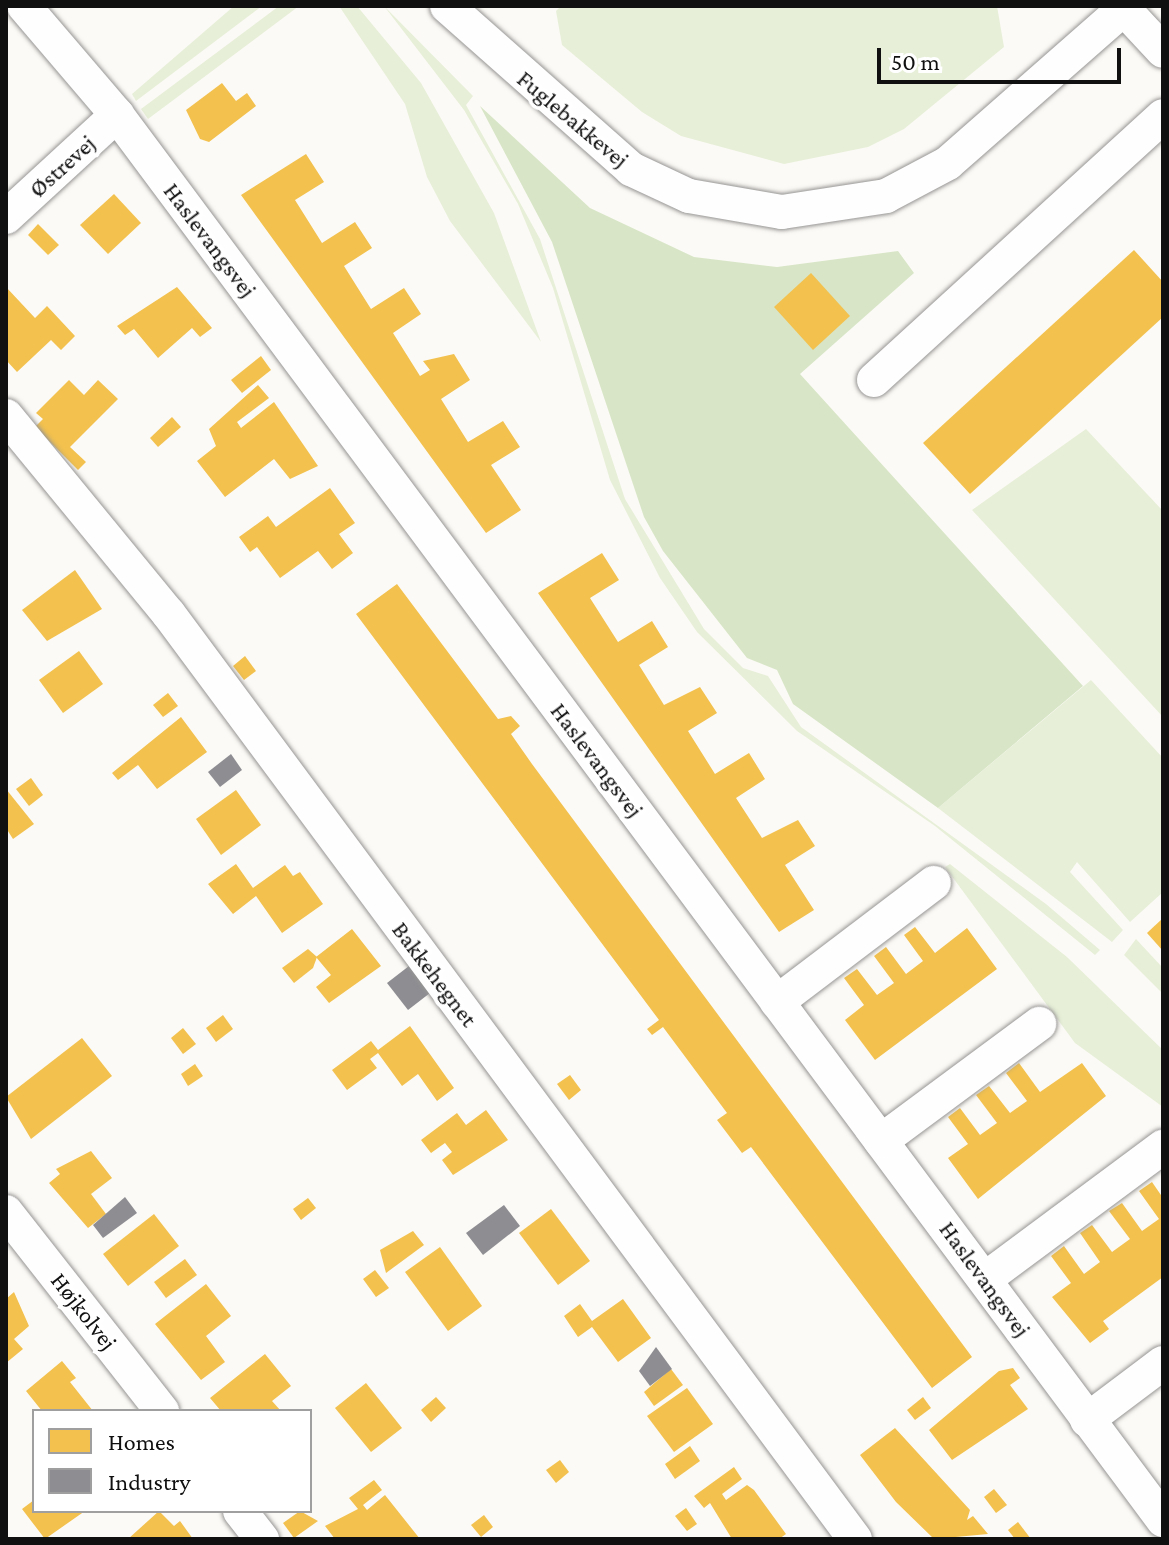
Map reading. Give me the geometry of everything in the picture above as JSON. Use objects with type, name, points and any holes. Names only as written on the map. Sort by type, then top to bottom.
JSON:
[{"type":"street","name":"Haslevangsvej","points":[[24,6],[117,115],[1163,1520]]},
{"type":"street","name":"Fuglebakkevej","points":[[447,6],[631,169],[689,196],[782,212],[886,196],[948,163],[1126,7]]},
{"type":"street","points":[[1126,7],[1163,51]]},
{"type":"street","name":"Østrevej","points":[[6,217],[117,115]]},
{"type":"street","points":[[874,380],[1163,116]]},
{"type":"street","name":"Bakkehegnet","points":[[6,416],[159,601],[855,1539]]},
{"type":"street","points":[[777,1002],[934,883]]},
{"type":"street","points":[[881,1141],[1039,1024]]},
{"type":"street","points":[[985,1279],[1163,1147]]},
{"type":"street","name":"Højkolvej","points":[[6,1212],[160,1409]]},
{"type":"street","points":[[1087,1420],[1163,1363]]},
{"type":"street","points":[[242,1513],[262,1539]]},
{"type":"green space","points":[[234,6],[262,6],[136,101],[132,94]]},
{"type":"green space","points":[[279,6],[299,6],[148,119],[141,109]]},
{"type":"green space","points":[[339,6],[357,6],[421,83],[494,213],[541,342],[450,221],[427,177],[405,104]]},
{"type":"green space","points":[[384,6],[473,96],[466,105],[540,239],[625,499],[704,629],[743,668],[768,676],[801,727],[1046,904],[1100,950],[1095,955],[935,826],[797,731],[697,632],[660,578],[610,480],[553,288],[518,204],[464,110]]},
{"type":"green space","points":[[561,6],[997,6],[1004,47],[904,129],[868,147],[784,164],[681,136],[642,112],[562,45],[556,11]]},
{"type":"green space","points":[[480,106],[590,208],[694,257],[777,267],[898,251],[914,273],[800,374],[1083,686],[938,808],[793,704],[777,670],[747,658],[663,551],[644,517],[552,242]]},
{"type":"green space","points":[[1086,429],[1163,511],[1163,717],[972,510]]},
{"type":"green space","points":[[1091,680],[1163,758],[1163,892],[1130,922],[1077,862],[1070,872],[1123,930],[1112,942],[938,808]]},
{"type":"green space","points":[[950,864],[1067,957],[1163,1050],[1163,1107],[1075,1043],[945,867]]},
{"type":"green space","points":[[1136,939],[1163,968],[1163,994],[1124,955]]},
{"type":"building: Homes","points":[[222,83],[236,101],[247,93],[256,106],[209,142],[200,139],[186,110]]},
{"type":"building: Homes","points":[[306,154],[324,182],[295,200],[322,243],[355,222],[372,248],[344,266],[371,309],[404,288],[421,314],[393,333],[420,376],[430,370],[423,361],[454,354],[470,380],[441,399],[468,442],[503,421],[520,447],[491,465],[521,510],[486,533],[241,195]]},
{"type":"building: Homes","points":[[114,194],[141,223],[108,254],[80,225]]},
{"type":"building: Homes","points":[[38,224],[59,245],[48,255],[28,235]]},
{"type":"building: Homes","points":[[1134,250],[1163,282],[1163,317],[970,494],[923,443]]},
{"type":"building: Homes","points":[[811,273],[850,316],[813,350],[774,307]]},
{"type":"building: Homes","points":[[6,287],[35,318],[47,306],[75,336],[61,350],[51,340],[17,372],[6,360]]},
{"type":"building: Homes","points":[[177,287],[212,328],[200,337],[192,328],[158,358],[134,329],[125,335],[117,326]]},
{"type":"building: Homes","points":[[261,356],[271,370],[242,393],[231,380]]},
{"type":"building: Homes","points":[[69,380],[84,395],[98,380],[118,399],[70,447],[86,462],[78,470],[35,427],[43,419],[36,413]]},
{"type":"building: Homes","points":[[258,385],[269,398],[237,422],[241,428],[274,402],[318,466],[290,479],[274,459],[225,497],[197,461],[216,446],[209,429]]},
{"type":"building: Homes","points":[[172,417],[181,427],[158,447],[150,438]]},
{"type":"building: Homes","points":[[330,488],[355,523],[339,534],[353,553],[332,569],[318,551],[280,578],[257,547],[250,552],[239,537],[268,516],[276,527]]},
{"type":"building: Homes","points":[[602,553],[619,580],[590,598],[618,642],[652,621],[668,647],[639,665],[664,705],[700,687],[717,713],[688,731],[715,774],[749,753],[765,779],[736,798],[762,838],[798,820],[815,846],[785,865],[814,910],[779,932],[538,593]]},
{"type":"building: Homes","points":[[75,570],[102,609],[47,641],[22,610]]},
{"type":"building: Homes","points":[[397,584],[498,719],[511,716],[520,726],[511,734],[532,764],[972,1357],[932,1388],[751,1147],[742,1153],[717,1120],[727,1113],[663,1027],[652,1035],[647,1029],[659,1020],[356,614]]},
{"type":"building: Homes","points":[[79,651],[103,684],[63,713],[39,680]]},
{"type":"building: Homes","points":[[245,656],[256,671],[244,680],[233,666]]},
{"type":"building: Homes","points":[[168,693],[178,706],[163,717],[153,705]]},
{"type":"building: Homes","points":[[181,717],[207,752],[157,789],[138,765],[118,780],[112,773]]},
{"type":"building: Homes","points":[[31,778],[43,795],[29,806],[16,789]]},
{"type":"building: Homes","points":[[6,789],[34,824],[13,839],[6,828]]},
{"type":"building: Homes","points":[[236,790],[261,825],[221,855],[196,819]]},
{"type":"building: Homes","points":[[236,864],[253,888],[285,865],[293,876],[300,872],[323,904],[282,933],[256,896],[233,914],[208,884]]},
{"type":"building: Homes","points":[[1163,918],[1163,951],[1147,933]]},
{"type":"building: Homes","points":[[915,927],[935,953],[967,928],[997,969],[875,1060],[845,1020],[864,1005],[844,978],[857,969],[877,995],[894,983],[874,956],[886,947],[906,974],[923,961],[904,935]]},
{"type":"building: Homes","points":[[352,929],[381,966],[329,1003],[316,987],[331,975],[316,957]]},
{"type":"building: Homes","points":[[308,949],[317,957],[313,968],[294,983],[282,968]]},
{"type":"building: Homes","points":[[223,1015],[233,1029],[216,1042],[206,1028]]},
{"type":"building: Homes","points":[[410,1026],[454,1088],[437,1101],[418,1074],[402,1086],[378,1053],[370,1059],[377,1068],[347,1090],[332,1070],[371,1041],[378,1050]]},
{"type":"building: Homes","points":[[183,1028],[196,1044],[183,1054],[171,1038]]},
{"type":"building: Homes","points":[[82,1038],[112,1076],[31,1139],[6,1097]]},
{"type":"building: Homes","points":[[1019,1063],[1040,1092],[1082,1063],[1106,1096],[978,1199],[948,1158],[968,1144],[948,1117],[960,1108],[980,1135],[997,1123],[976,1095],[989,1086],[1010,1113],[1027,1101],[1006,1073]]},
{"type":"building: Homes","points":[[195,1064],[203,1076],[188,1086],[181,1074]]},
{"type":"building: Homes","points":[[570,1075],[581,1090],[569,1100],[557,1084]]},
{"type":"building: Homes","points":[[486,1110],[508,1140],[453,1175],[442,1160],[452,1152],[445,1143],[431,1153],[421,1140],[457,1113],[466,1125]]},
{"type":"building: Homes","points":[[91,1151],[112,1178],[91,1194],[106,1214],[88,1228],[49,1183],[60,1174],[56,1169]]},
{"type":"building: Homes","points":[[1152,1182],[1163,1198],[1163,1277],[1103,1321],[1109,1329],[1090,1343],[1052,1297],[1071,1283],[1051,1256],[1064,1246],[1084,1274],[1100,1262],[1080,1233],[1092,1225],[1112,1252],[1130,1239],[1109,1211],[1122,1203],[1142,1231],[1159,1219],[1139,1191]]},
{"type":"building: Homes","points":[[308,1198],[316,1208],[301,1220],[293,1209]]},
{"type":"building: Homes","points":[[551,1209],[590,1261],[558,1285],[519,1233]]},
{"type":"building: Homes","points":[[154,1214],[179,1246],[128,1286],[103,1254]]},
{"type":"building: Homes","points":[[413,1231],[424,1245],[386,1273],[380,1250]]},
{"type":"building: Homes","points":[[440,1247],[482,1306],[448,1331],[405,1272]]},
{"type":"building: Homes","points":[[185,1259],[197,1275],[166,1298],[154,1282]]},
{"type":"building: Homes","points":[[375,1270],[389,1288],[376,1297],[363,1279]]},
{"type":"building: Homes","points":[[206,1284],[231,1316],[206,1336],[225,1362],[201,1380],[155,1324]]},
{"type":"building: Homes","points":[[14,1292],[29,1326],[14,1339],[23,1349],[6,1363],[6,1299]]},
{"type":"building: Homes","points":[[623,1299],[651,1338],[618,1362],[592,1327],[578,1337],[564,1316],[580,1304],[592,1321]]},
{"type":"building: Homes","points":[[265,1354],[291,1386],[272,1401],[279,1409],[219,1409],[210,1398]]},
{"type":"building: Homes","points":[[62,1361],[76,1378],[70,1382],[91,1409],[40,1409],[26,1391]]},
{"type":"building: Homes","points":[[1013,1368],[1020,1378],[1010,1385],[1028,1409],[952,1460],[929,1430],[999,1371]]},
{"type":"building: Homes","points":[[671,1369],[683,1385],[654,1406],[644,1392]]},
{"type":"building: Homes","points":[[366,1383],[402,1428],[371,1452],[335,1408]]},
{"type":"building: Homes","points":[[687,1388],[713,1424],[674,1452],[647,1416]]},
{"type":"building: Homes","points":[[436,1397],[446,1408],[431,1422],[421,1410]]},
{"type":"building: Homes","points":[[923,1397],[931,1408],[915,1420],[907,1410]]},
{"type":"building: Homes","points":[[895,1428],[970,1510],[967,1520],[973,1516],[988,1534],[934,1539],[896,1502],[860,1455]]},
{"type":"building: Homes","points":[[690,1446],[700,1461],[675,1479],[665,1464]]},
{"type":"building: Homes","points":[[560,1460],[569,1472],[556,1483],[546,1470]]},
{"type":"building: Homes","points":[[734,1467],[742,1479],[722,1494],[726,1500],[747,1485],[754,1490],[786,1534],[779,1539],[732,1539],[710,1503],[704,1508],[694,1496]]},
{"type":"building: Homes","points":[[374,1480],[382,1490],[363,1505],[367,1510],[385,1495],[420,1539],[335,1539],[325,1526],[358,1509],[349,1498]]},
{"type":"building: Homes","points":[[994,1489],[1007,1505],[996,1513],[984,1497]]},
{"type":"building: Homes","points":[[32,1502],[32,1513],[82,1513],[45,1539],[22,1509]]},
{"type":"building: Homes","points":[[686,1508],[697,1524],[687,1531],[675,1516]]},
{"type":"building: Homes","points":[[157,1513],[161,1513],[174,1526],[180,1521],[193,1539],[128,1539]]},
{"type":"building: Homes","points":[[297,1513],[318,1521],[294,1538],[283,1523]]},
{"type":"building: Homes","points":[[484,1515],[493,1527],[481,1537],[471,1525]]},
{"type":"building: Homes","points":[[1018,1522],[1031,1539],[1015,1539],[1008,1530]]},
{"type":"building: Industry","points":[[231,754],[242,770],[220,787],[208,772]]},
{"type":"building: Industry","points":[[409,966],[430,993],[408,1010],[387,983]]},
{"type":"building: Industry","points":[[125,1197],[137,1213],[103,1238],[93,1225]]},
{"type":"building: Industry","points":[[504,1205],[520,1226],[483,1255],[466,1233]]},
{"type":"building: Industry","points":[[656,1347],[672,1369],[650,1386],[639,1371]]}]
